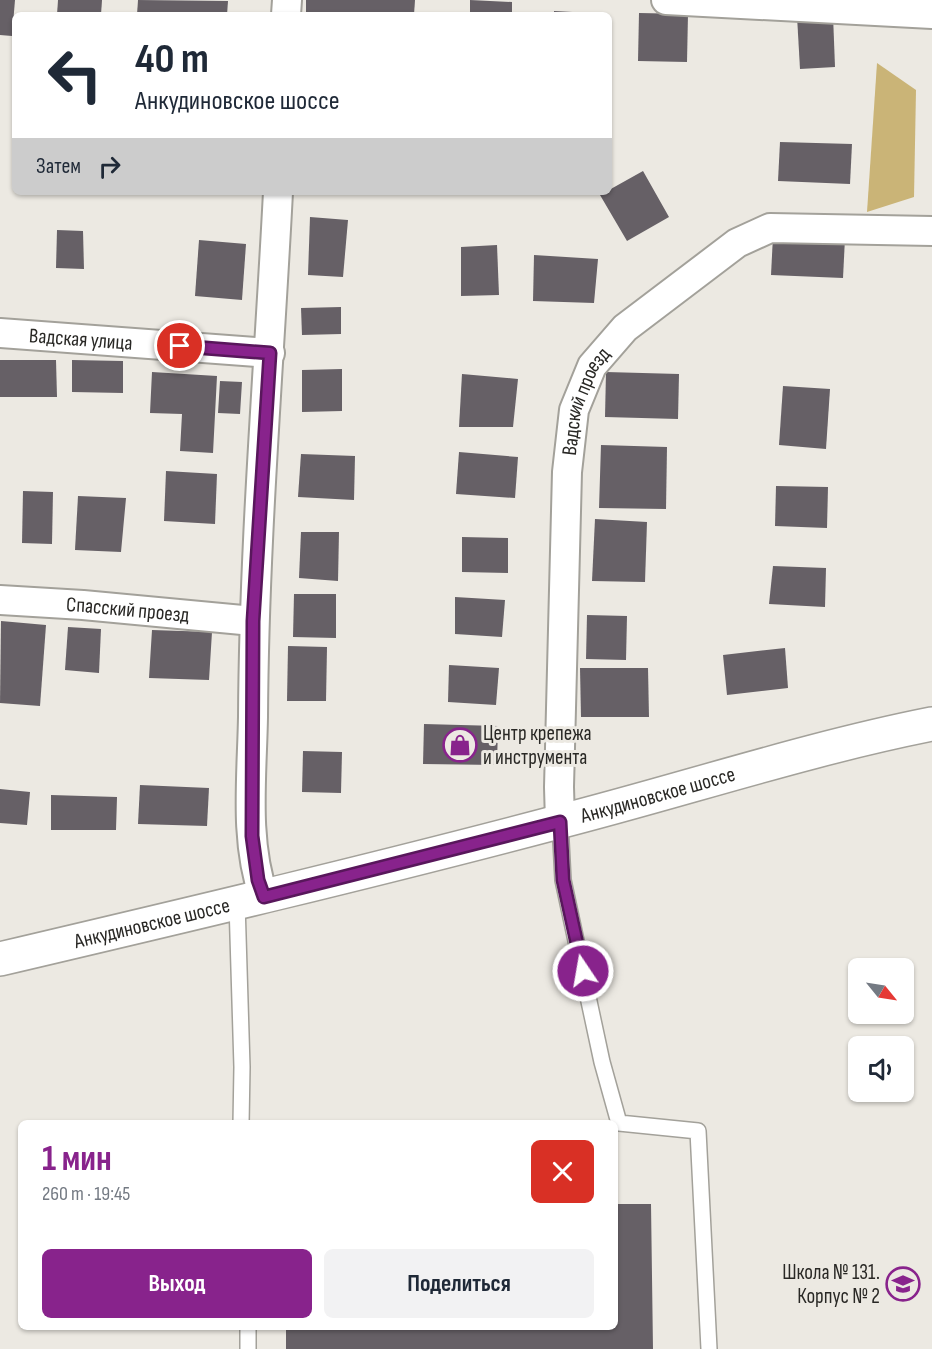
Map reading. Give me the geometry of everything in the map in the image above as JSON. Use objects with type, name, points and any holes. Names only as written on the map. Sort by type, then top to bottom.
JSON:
[{"type":"main road","name":"Анкудиновское шоссе","points":[[0,959],[250,900],[560,822],[856,741],[932,724]]},
{"type":"street","points":[[666,0],[932,14]]},
{"type":"street","points":[[250,900],[258,880],[252,836],[253,621],[278,195]]},
{"type":"street","name":"Вадский проезд","points":[[560,822],[567,472],[574,410],[592,366],[626,328],[737,243],[770,228],[932,231]]},
{"type":"street","name":"Вадская улица","points":[[0,333],[270,353]]},
{"type":"street","name":"Спасский проезд","points":[[0,600],[84,605],[253,621]]},
{"type":"lane","points":[[560,822],[563,880],[602,1062],[619,1123],[698,1131],[709,1349]]},
{"type":"lane","points":[[241,1120],[250,900]]},
{"type":"lane","points":[[248,1330],[248,1349]]},
{"type":"shaded area","points":[[877,63],[916,90],[914,197],[867,212]]},
{"type":"building","points":[[0,0],[15,0],[14,12],[12,12],[12,36],[0,35]]},
{"type":"building","points":[[58,0],[102,0],[101,12],[57,12]]},
{"type":"building","points":[[138,0],[228,1],[227,12],[137,12]]},
{"type":"building","points":[[306,0],[415,0],[414,12],[306,12]]},
{"type":"building","points":[[470,0],[512,2],[512,12],[470,12]]},
{"type":"building","points":[[639,13],[688,14],[687,62],[638,61]]},
{"type":"building","points":[[833,15],[835,67],[800,69],[797,16]]},
{"type":"building","points":[[780,142],[852,144],[850,184],[778,181]]},
{"type":"building","points":[[643,171],[669,217],[627,241],[600,195],[612,195],[612,188]]},
{"type":"building","points":[[310,217],[348,220],[343,277],[308,275]]},
{"type":"building","points":[[57,230],[83,231],[84,269],[56,268]]},
{"type":"building","points":[[773,236],[845,238],[843,278],[771,275]]},
{"type":"building","points":[[199,240],[246,244],[242,300],[195,296]]},
{"type":"building","points":[[497,245],[499,295],[461,296],[461,247]]},
{"type":"building","points":[[534,255],[598,259],[594,303],[533,301]]},
{"type":"building","points":[[341,307],[341,334],[302,335],[301,308]]},
{"type":"building","points":[[0,360],[56,360],[57,397],[0,397]]},
{"type":"building","points":[[72,360],[123,361],[123,393],[72,392]]},
{"type":"building","points":[[342,369],[342,411],[302,412],[302,370]]},
{"type":"building","points":[[152,372],[217,376],[213,453],[180,451],[182,414],[150,413]]},
{"type":"building","points":[[606,372],[679,374],[678,419],[605,417]]},
{"type":"building","points":[[462,374],[518,379],[513,427],[459,427]]},
{"type":"building","points":[[220,381],[242,382],[240,414],[218,413]]},
{"type":"building","points":[[783,386],[830,389],[826,449],[779,445]]},
{"type":"building","points":[[601,445],[667,447],[666,509],[599,508]]},
{"type":"building","points":[[459,452],[518,457],[515,498],[456,494]]},
{"type":"building","points":[[301,454],[355,456],[354,500],[298,497]]},
{"type":"building","points":[[166,471],[217,474],[215,524],[164,521]]},
{"type":"building","points":[[776,486],[828,487],[827,528],[775,526]]},
{"type":"building","points":[[23,491],[53,492],[52,544],[22,543]]},
{"type":"building","points":[[78,496],[126,498],[121,552],[75,550]]},
{"type":"building","points":[[595,519],[647,522],[645,582],[592,581]]},
{"type":"building","points":[[301,532],[339,532],[338,581],[299,578]]},
{"type":"building","points":[[462,537],[508,538],[508,573],[462,572]]},
{"type":"building","points":[[773,566],[826,568],[825,607],[769,604]]},
{"type":"building","points":[[294,594],[336,594],[336,638],[293,637]]},
{"type":"building","points":[[455,597],[505,600],[502,637],[455,634]]},
{"type":"building","points":[[587,615],[627,616],[626,660],[586,659]]},
{"type":"building","points":[[1,621],[46,625],[40,706],[0,703]]},
{"type":"building","points":[[68,627],[101,629],[99,673],[65,670]]},
{"type":"building","points":[[152,630],[212,632],[209,680],[149,678]]},
{"type":"building","points":[[288,646],[327,647],[326,701],[287,701]]},
{"type":"building","points":[[785,648],[788,688],[727,695],[723,655]]},
{"type":"building","points":[[449,665],[499,668],[496,705],[448,702]]},
{"type":"building","points":[[580,668],[648,668],[649,717],[581,717]]},
{"type":"building","name":"Центр крепежа и инструмента","points":[[424,724],[498,726],[497,765],[423,764]]},
{"type":"building","points":[[303,751],[342,752],[341,793],[302,792]]},
{"type":"building","points":[[140,785],[209,788],[207,826],[138,824]]},
{"type":"building","points":[[0,789],[30,792],[27,825],[0,823]]},
{"type":"building","points":[[51,795],[117,797],[116,830],[51,830]]},
{"type":"building","points":[[618,1204],[651,1204],[653,1349],[286,1349],[286,1330],[618,1330]]},
{"type":"place","name":"Центр крепежа и инструмента","points":[[460,745]]},
{"type":"place","name":"Школа № 131. Корпус № 2","points":[[903,1284]]},
{"type":"route","points":[[180,346],[270,353],[253,621],[252,836],[258,880],[264,897],[560,822],[563,880],[583,971]]}]
